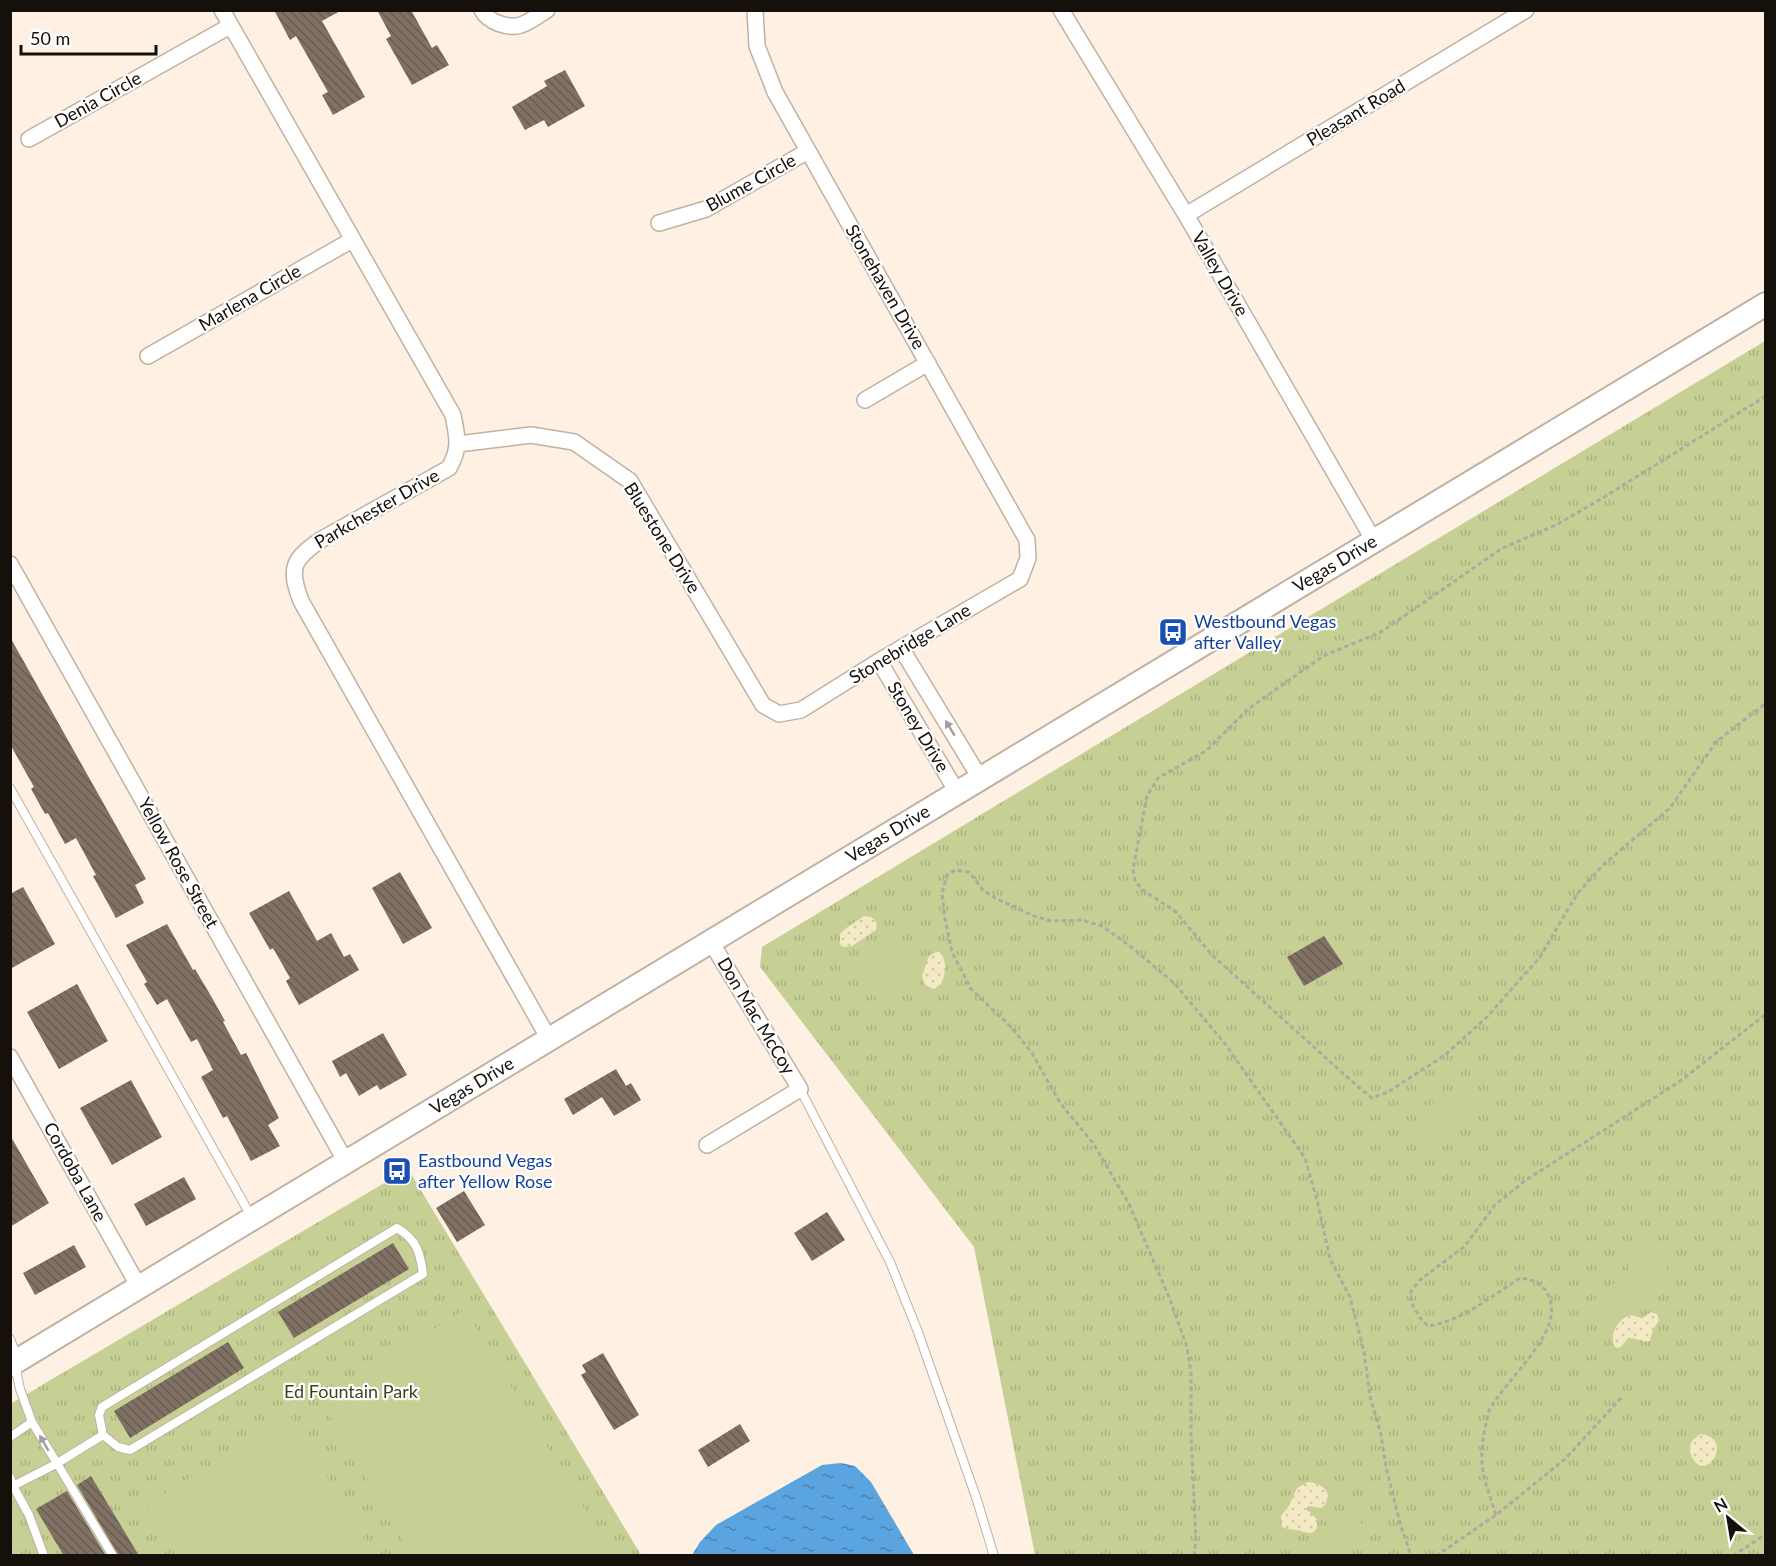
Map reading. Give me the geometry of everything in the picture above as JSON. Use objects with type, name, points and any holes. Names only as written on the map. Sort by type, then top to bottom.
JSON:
[{"type":"main road","name":"Vegas Drive","points":[[14,1363],[1766,304]]},
{"type":"street","points":[[222,10],[453,415],[458,444]]},
{"type":"street","points":[[482,10],[484,15],[501,25],[520,26],[547,10]]},
{"type":"street","name":"Stonehaven Drive","points":[[755,10],[757,46],[775,92],[1027,540],[1028,558]]},
{"type":"street","name":"Valley Drive","points":[[1061,10],[1186,215],[1374,541]]},
{"type":"street","name":"Pleasant Road","points":[[1186,215],[1526,10]]},
{"type":"street","name":"Denia Circle","points":[[29,139],[230,26]]},
{"type":"street","name":"Blume Circle","points":[[659,223],[706,209],[807,151]]},
{"type":"street","name":"Marlena Circle","points":[[148,356],[352,240]]},
{"type":"street","points":[[865,400],[928,363]]},
{"type":"street","name":"Bluestone Drive","points":[[458,444],[531,435],[574,442],[630,480],[763,705],[779,714]]},
{"type":"street","name":"Parkchester Drive","points":[[458,444],[456,456],[449,468],[322,539],[304,552],[294,566],[294,583],[301,601],[549,1039]]},
{"type":"street","name":"Stonebridge Lane","points":[[779,714],[801,710],[1020,579],[1028,558]]},
{"type":"street","name":"Yellow Rose Street","points":[[10,564],[346,1162]]},
{"type":"street","name":"Stoney Drive","points":[[902,648],[980,778]]},
{"type":"street","name":"Stoney Drive","points":[[879,662],[957,792]]},
{"type":"street","name":"Don Mac McCoy","points":[[707,1145],[800,1089],[711,942]]},
{"type":"street","name":"Cordoba Lane","points":[[10,1057],[139,1287]]},
{"type":"lane","points":[[10,788],[252,1219]]},
{"type":"lane","points":[[800,1089],[890,1262],[922,1343],[977,1500],[994,1556]]},
{"type":"lane","points":[[397,1228],[408,1235],[415,1244],[423,1274],[130,1450],[118,1447],[103,1436],[99,1415],[102,1407],[397,1228]]},
{"type":"lane","points":[[10,1339],[20,1389],[32,1422],[113,1556]]},
{"type":"lane","points":[[10,1437],[32,1422]]},
{"type":"lane","points":[[44,1556],[12,1482],[56,1464],[103,1436]]},
{"type":"path","points":[[1766,396],[1601,500],[1556,525],[1501,549],[1381,632],[1323,656],[1247,710],[1206,751],[1158,778],[1146,796],[1133,869],[1135,881],[1143,890],[1176,912],[1212,956],[1372,1098],[1388,1092],[1444,1055],[1487,1017],[1540,957],[1577,894],[1595,873],[1670,808],[1716,742],[1766,704]]},
{"type":"path","points":[[1194,1556],[1196,1542],[1191,1434],[1191,1372],[1183,1337],[1169,1297],[1130,1204],[1093,1143],[1060,1103],[1032,1053],[1012,1028],[971,989],[952,952],[942,893],[946,875],[955,870],[969,872],[983,890],[1034,916],[1051,921],[1082,920],[1102,926],[1130,946],[1175,984],[1226,1045],[1305,1158],[1330,1259],[1350,1297],[1364,1352],[1370,1396],[1381,1435],[1386,1467],[1411,1556]]},
{"type":"path","points":[[1496,1515],[1481,1469],[1481,1449],[1489,1412],[1544,1337],[1552,1316],[1552,1304],[1546,1289],[1535,1280],[1520,1278],[1459,1317],[1443,1324],[1428,1326],[1420,1318],[1411,1302],[1412,1291],[1420,1280],[1465,1246],[1496,1205],[1526,1180],[1679,1082],[1766,1014]]},
{"type":"path","points":[[1436,1556],[1496,1515],[1565,1459],[1622,1397]]},
{"type":"path","points":[[1733,1556],[1766,1534]]},
{"type":"green space","points":[[1765,341],[1765,1555],[1035,1555],[974,1247],[760,967],[762,947]]},
{"type":"green space","points":[[894,936],[904,940],[910,948],[911,982],[908,990],[899,998],[888,1000],[877,998],[860,983],[856,973],[856,964],[859,955],[873,942]]},
{"type":"green space","points":[[1456,1087],[1468,1088],[1473,1092],[1470,1108],[1449,1134],[1441,1140],[1429,1142],[1419,1132],[1418,1115]]},
{"type":"green space","name":"Ed Fountain Park","points":[[408,1169],[641,1555],[11,1555],[10,1404]]},
{"type":"green space","points":[[1645,1248],[1658,1253],[1665,1260],[1667,1276],[1664,1287],[1652,1300],[1603,1319],[1596,1312],[1594,1305],[1596,1299],[1600,1293],[1626,1273],[1636,1253]]},
{"type":"green space","points":[[465,1310],[612,1555],[412,1555],[320,1399]]},
{"type":"green space","points":[[291,1417],[374,1555],[176,1555],[145,1505]]},
{"type":"green space","points":[[1344,1513],[1358,1518],[1362,1530],[1358,1544],[1349,1556],[1297,1555],[1323,1533],[1335,1517]]},
{"type":"sand","points":[[864,916],[874,920],[876,930],[852,946],[843,947],[840,944],[840,934]]},
{"type":"sand","points":[[938,951],[945,962],[945,971],[941,984],[934,989],[925,985],[922,976],[929,956]]},
{"type":"sand","points":[[1651,1312],[1657,1314],[1659,1320],[1650,1341],[1628,1338],[1621,1347],[1614,1346],[1614,1332],[1621,1320],[1630,1315],[1643,1318]]},
{"type":"sand","points":[[1700,1434],[1710,1437],[1716,1443],[1715,1457],[1705,1466],[1699,1465],[1690,1452],[1692,1441]]},
{"type":"sand","points":[[1308,1482],[1321,1486],[1328,1496],[1325,1505],[1321,1508],[1309,1506],[1307,1508],[1317,1519],[1315,1531],[1309,1533],[1282,1527],[1281,1516],[1289,1506],[1297,1488]]},
{"type":"water","points":[[841,1463],[855,1466],[871,1482],[914,1555],[692,1555],[700,1542],[716,1525],[822,1465]]},
{"type":"building","points":[[274,10],[342,10],[322,21],[365,97],[333,115],[322,95],[328,92],[296,36],[290,40]]},
{"type":"building","points":[[377,10],[411,10],[432,48],[437,45],[449,65],[412,85],[386,39],[391,36]]},
{"type":"building","points":[[565,70],[585,106],[548,127],[544,120],[525,130],[512,107],[547,86],[544,81]]},
{"type":"building","points":[[10,637],[146,879],[135,885],[144,903],[116,918],[76,838],[65,844],[48,813],[45,814],[31,789],[34,787],[10,744]]},
{"type":"building","points":[[400,872],[432,928],[403,944],[372,888]]},
{"type":"building","points":[[23,887],[55,944],[10,969],[10,894]]},
{"type":"building","points":[[289,891],[317,941],[331,933],[344,957],[350,954],[359,970],[299,1005],[286,981],[290,978],[273,948],[270,950],[249,913]]},
{"type":"building","points":[[167,924],[193,970],[195,969],[211,996],[241,1055],[246,1053],[279,1118],[268,1125],[280,1146],[251,1161],[227,1116],[223,1118],[201,1077],[213,1070],[197,1039],[191,1042],[167,999],[157,1005],[144,984],[147,982],[126,945]]},
{"type":"building","points":[[1324,936],[1343,964],[1304,986],[1287,957]]},
{"type":"building","points":[[77,984],[108,1041],[59,1069],[27,1012]]},
{"type":"building","points":[[383,1033],[407,1075],[380,1090],[377,1085],[359,1096],[346,1073],[340,1077],[332,1061]]},
{"type":"building","points":[[616,1069],[626,1086],[631,1083],[641,1100],[614,1116],[602,1097],[573,1115],[564,1099]]},
{"type":"building","points":[[131,1080],[162,1137],[112,1165],[80,1108]]},
{"type":"building","points":[[10,1135],[49,1203],[10,1227]]},
{"type":"building","points":[[184,1177],[196,1199],[146,1226],[134,1204]]},
{"type":"building","points":[[464,1191],[485,1225],[457,1242],[436,1208]]},
{"type":"building","points":[[827,1212],[845,1240],[812,1261],[794,1233]]},
{"type":"building","points":[[393,1243],[409,1269],[294,1338],[278,1312]]},
{"type":"building","points":[[74,1245],[86,1267],[35,1295],[23,1273]]},
{"type":"building","points":[[228,1342],[244,1368],[130,1438],[114,1411]]},
{"type":"building","points":[[603,1353],[639,1415],[614,1430],[581,1375],[586,1372],[582,1365]]},
{"type":"building","points":[[740,1424],[750,1441],[708,1467],[698,1450]]},
{"type":"building","points":[[91,1476],[139,1556],[119,1556],[77,1485]]},
{"type":"building","points":[[67,1491],[106,1556],[64,1556],[36,1509]]},
{"type":"place","name":"Westbound Vegas after Valley","points":[[1173,632]]},
{"type":"place","name":"Eastbound Vegas after Yellow Rose","points":[[397,1171]]}]
